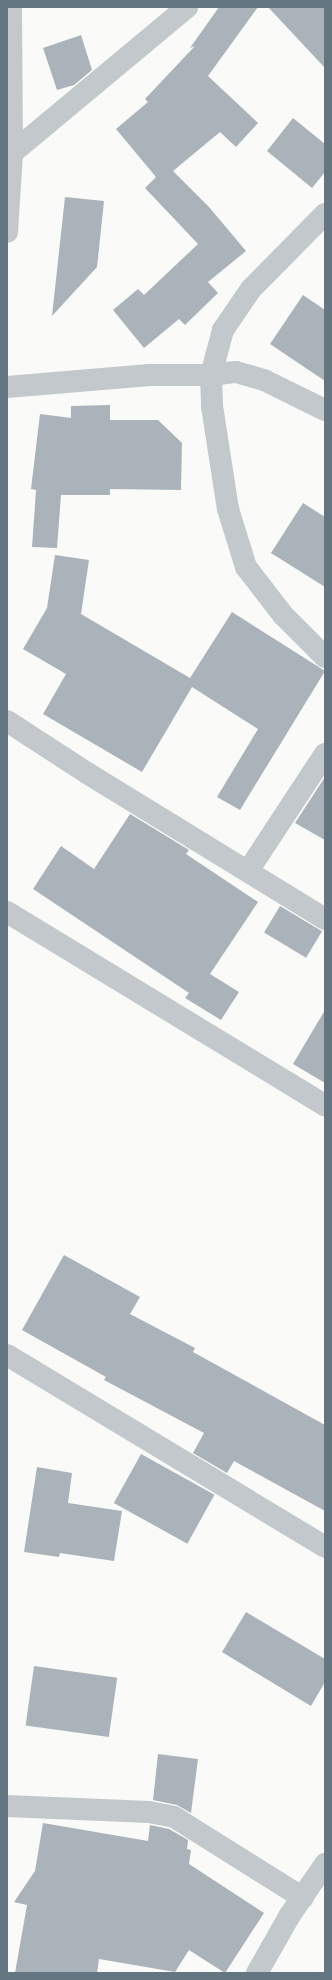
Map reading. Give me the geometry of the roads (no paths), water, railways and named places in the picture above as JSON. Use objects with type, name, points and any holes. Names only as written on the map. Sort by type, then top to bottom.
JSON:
[{"type":"street","points":[[7,232],[12,153],[11,7]]},
{"type":"street","points":[[12,153],[187,7]]},
{"type":"street","points":[[325,214],[251,289],[223,330],[211,375],[212,406],[228,509],[246,567],[283,615],[325,657]]},
{"type":"street","points":[[7,386],[149,375],[211,375],[236,372],[264,380],[325,410]]},
{"type":"street","points":[[7,720],[87,773],[325,919]]},
{"type":"street","points":[[248,872],[325,754]]},
{"type":"street","points":[[7,912],[325,1105]]},
{"type":"street","points":[[7,1354],[325,1547]]},
{"type":"street","points":[[7,1806],[149,1812],[174,1817],[303,1898]]},
{"type":"street","points":[[257,1973],[290,1915],[325,1864]]}]
